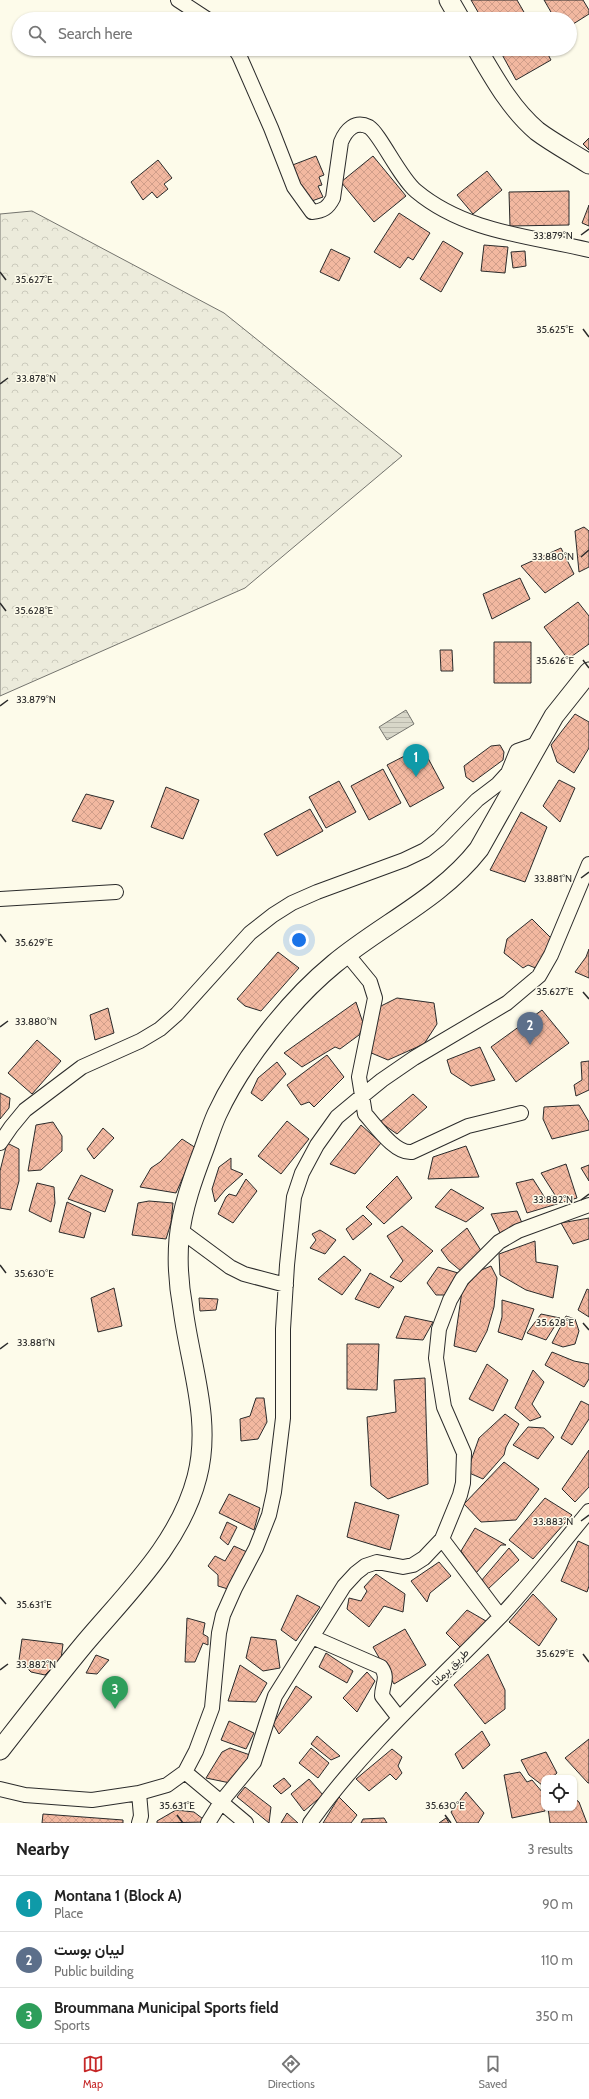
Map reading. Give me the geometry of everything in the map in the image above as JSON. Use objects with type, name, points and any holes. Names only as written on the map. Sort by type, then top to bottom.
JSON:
[{"type":"main road","points":[[449,0],[456,12]]},
{"type":"main road","points":[[481,56],[492,75],[519,113],[538,131],[589,164]]},
{"type":"main road","points":[[0,1750],[76,1654],[154,1562],[183,1515],[197,1477],[202,1434],[200,1404],[183,1311],[179,1276],[180,1230],[189,1190],[217,1114],[238,1074],[278,1021],[301,995],[334,964],[435,893],[468,864],[479,849],[537,744],[558,710],[589,672]]},
{"type":"street","points":[[178,0],[196,12]]},
{"type":"street","points":[[239,56],[271,128],[294,187],[312,212],[321,211],[329,206],[333,198],[342,142],[345,133],[353,126],[361,125],[370,128],[396,168],[414,190],[445,212],[460,219],[525,238],[560,243],[589,250]]},
{"type":"street","points":[[0,1143],[11,1126],[25,1110],[82,1067],[140,1041],[160,1029],[177,1014],[250,933],[292,904],[318,892],[424,850],[439,839],[477,800],[498,784],[508,773],[517,751],[537,744]]},
{"type":"street","points":[[0,1789],[25,1795],[62,1799],[92,1800],[139,1793],[167,1785],[185,1772],[196,1751],[212,1708],[219,1633],[223,1614],[256,1548],[271,1507],[283,1418],[283,1329],[294,1197],[302,1173],[317,1145],[337,1117],[361,1096],[414,1058],[507,1003],[539,976],[551,954],[589,864]]},
{"type":"street","points":[[0,899],[116,892]]},
{"type":"street","points":[[347,954],[370,982],[375,998],[359,1077],[365,1114],[398,1149],[405,1153],[419,1150],[468,1126],[521,1113]]},
{"type":"street","points":[[208,1823],[221,1802],[254,1762],[275,1696],[344,1586],[365,1566],[377,1562],[403,1567],[413,1565],[424,1558],[442,1539],[460,1495],[463,1483],[464,1453],[444,1407],[436,1358],[439,1329],[450,1300],[462,1279],[499,1242],[518,1231],[589,1205]]},
{"type":"street","points":[[180,1230],[230,1267],[244,1274],[286,1285]]},
{"type":"street","name":"طريق برمانا","points":[[310,1823],[348,1773],[399,1718],[500,1616],[589,1511]]},
{"type":"street","points":[[442,1539],[500,1616]]},
{"type":"street","points":[[312,1637],[381,1667],[385,1673],[386,1680],[382,1696],[399,1718]]},
{"type":"street","points":[[185,1772],[246,1823]]},
{"type":"street","points":[[139,1793],[139,1823]]},
{"type":"green space","points":[[32,211],[224,313],[402,456],[245,588],[0,696],[0,214]]},
{"type":"shaded area","points":[[406,710],[414,724],[387,740],[379,727]]},
{"type":"building","points":[[471,0],[517,0],[524,12],[478,12]]},
{"type":"building","points":[[544,0],[583,0],[589,10],[589,14],[577,22],[577,12],[551,12]]},
{"type":"building","points":[[503,56],[549,56],[551,60],[516,80]]},
{"type":"building","points":[[589,138],[589,150],[583,144]]},
{"type":"building","points":[[316,156],[324,175],[319,177],[322,185],[318,186],[323,197],[309,202],[290,166]]},
{"type":"building","points":[[373,156],[406,196],[374,222],[341,182]]},
{"type":"building","points":[[158,160],[172,178],[164,184],[168,189],[157,198],[152,192],[143,200],[131,182]]},
{"type":"building","points":[[487,171],[502,190],[473,214],[457,195]]},
{"type":"building","points":[[569,191],[569,225],[510,226],[509,192]]},
{"type":"building","points":[[589,205],[589,226],[582,223]]},
{"type":"building","points":[[399,213],[430,233],[413,260],[408,257],[400,268],[374,252]]},
{"type":"building","points":[[443,241],[463,253],[441,292],[420,279]]},
{"type":"building","points":[[484,245],[508,247],[505,273],[481,271]]},
{"type":"building","points":[[331,249],[350,258],[339,281],[320,272]]},
{"type":"building","points":[[525,251],[526,266],[513,268],[511,252]]},
{"type":"building","points":[[584,527],[589,531],[589,567],[579,572],[575,531]]},
{"type":"building","points":[[561,548],[574,574],[545,593],[521,566]]},
{"type":"building","points":[[520,578],[530,599],[492,619],[483,594]]},
{"type":"building","points":[[578,602],[589,616],[589,644],[568,659],[544,627]]},
{"type":"building","points":[[494,642],[531,642],[531,683],[494,683]]},
{"type":"building","points":[[440,650],[452,650],[453,671],[441,671]]},
{"type":"building","points":[[575,714],[589,722],[589,748],[574,773],[557,762],[551,745]]},
{"type":"building","points":[[500,745],[504,752],[503,760],[473,782],[466,777],[464,766],[491,746]]},
{"type":"building","points":[[422,747],[444,788],[410,807],[387,765]]},
{"type":"building","points":[[383,769],[401,803],[369,820],[351,786]]},
{"type":"building","points":[[559,780],[575,788],[560,822],[543,806]]},
{"type":"building","points":[[339,781],[356,812],[326,828],[309,797]]},
{"type":"building","points":[[166,787],[199,800],[183,839],[151,827]]},
{"type":"building","points":[[86,794],[114,801],[101,829],[72,821]]},
{"type":"building","points":[[310,809],[323,831],[277,856],[264,834]]},
{"type":"building","points":[[521,812],[547,827],[525,882],[490,870]]},
{"type":"building","points":[[532,919],[551,938],[538,969],[528,965],[523,968],[504,953],[507,939]]},
{"type":"building","points":[[589,949],[589,978],[575,972],[586,957]]},
{"type":"building","points":[[278,952],[299,968],[261,1011],[245,1006],[237,999]]},
{"type":"building","points":[[397,998],[434,1003],[437,1024],[424,1044],[388,1060],[369,1052],[379,1007]]},
{"type":"building","points":[[356,1002],[364,1026],[359,1035],[340,1049],[335,1047],[302,1067],[284,1053]]},
{"type":"building","points":[[108,1008],[114,1033],[95,1040],[90,1015]]},
{"type":"building","points":[[542,1010],[569,1043],[516,1082],[491,1047]]},
{"type":"building","points":[[37,1040],[61,1061],[32,1094],[8,1073]]},
{"type":"building","points":[[480,1047],[495,1080],[471,1086],[451,1073],[447,1060]]},
{"type":"building","points":[[327,1055],[344,1077],[314,1107],[309,1102],[301,1105],[287,1085]]},
{"type":"building","points":[[589,1061],[589,1090],[576,1096],[574,1085],[582,1080],[581,1062]]},
{"type":"building","points":[[277,1062],[286,1074],[262,1101],[251,1093],[258,1078]]},
{"type":"building","points":[[0,1093],[10,1098],[9,1108],[0,1119]]},
{"type":"building","points":[[413,1094],[427,1107],[397,1134],[380,1122]]},
{"type":"building","points":[[579,1105],[589,1122],[589,1130],[552,1139],[543,1119],[544,1107]]},
{"type":"building","points":[[287,1121],[309,1139],[281,1174],[258,1156]]},
{"type":"building","points":[[53,1122],[62,1136],[62,1151],[41,1170],[28,1171],[36,1125]]},
{"type":"building","points":[[361,1125],[381,1143],[355,1174],[330,1164]]},
{"type":"building","points":[[103,1128],[114,1138],[94,1159],[87,1149]]},
{"type":"building","points":[[182,1139],[196,1148],[176,1193],[140,1187],[151,1168],[160,1162]]},
{"type":"building","points":[[7,1143],[19,1149],[19,1181],[11,1210],[0,1208],[0,1171]]},
{"type":"building","points":[[466,1146],[479,1177],[428,1179],[433,1157]]},
{"type":"building","points":[[231,1158],[231,1169],[243,1174],[225,1190],[215,1202],[212,1189],[219,1167]]},
{"type":"building","points":[[566,1164],[577,1198],[527,1213],[516,1183],[533,1179],[545,1198],[555,1195],[541,1173]]},
{"type":"building","points":[[589,1165],[589,1181],[581,1168]]},
{"type":"building","points":[[81,1175],[113,1190],[105,1212],[68,1199]]},
{"type":"building","points":[[397,1176],[412,1198],[384,1224],[366,1207]]},
{"type":"building","points":[[246,1179],[257,1191],[233,1223],[218,1214],[226,1197],[229,1194],[236,1196]]},
{"type":"building","points":[[37,1183],[54,1187],[55,1203],[51,1222],[29,1211]]},
{"type":"building","points":[[451,1189],[484,1208],[466,1222],[435,1207]]},
{"type":"building","points":[[149,1201],[173,1203],[171,1223],[166,1239],[132,1235],[138,1203]]},
{"type":"building","points":[[67,1202],[91,1213],[84,1238],[59,1232]]},
{"type":"building","points":[[517,1211],[522,1223],[500,1233],[491,1214]]},
{"type":"building","points":[[363,1215],[372,1224],[353,1240],[346,1229]]},
{"type":"building","points":[[589,1218],[589,1239],[573,1244],[561,1223]]},
{"type":"building","points":[[402,1226],[433,1251],[401,1282],[390,1277],[403,1261],[387,1236]]},
{"type":"building","points":[[467,1228],[483,1254],[461,1271],[449,1261],[441,1250]]},
{"type":"building","points":[[320,1230],[336,1240],[325,1254],[310,1248],[316,1240],[312,1234]]},
{"type":"building","points":[[535,1241],[536,1262],[558,1266],[553,1298],[526,1290],[500,1275],[499,1254]]},
{"type":"building","points":[[344,1256],[361,1270],[342,1295],[318,1279]]},
{"type":"building","points":[[491,1266],[497,1278],[494,1307],[487,1331],[476,1352],[454,1346],[462,1291],[479,1271]]},
{"type":"building","points":[[438,1267],[458,1273],[447,1295],[436,1295],[427,1283]]},
{"type":"building","points":[[370,1273],[394,1287],[379,1308],[355,1299]]},
{"type":"building","points":[[114,1288],[122,1326],[98,1332],[91,1298]]},
{"type":"building","points":[[587,1289],[589,1290],[589,1317],[578,1310]]},
{"type":"building","points":[[199,1298],[218,1299],[216,1310],[200,1311]]},
{"type":"building","points":[[502,1300],[534,1309],[522,1340],[498,1332],[502,1317]]},
{"type":"building","points":[[541,1314],[560,1318],[546,1340],[527,1333]]},
{"type":"building","points":[[405,1316],[433,1322],[423,1340],[396,1338]]},
{"type":"building","points":[[566,1316],[575,1319],[579,1331],[575,1344],[563,1347],[552,1343]]},
{"type":"building","points":[[347,1344],[379,1344],[377,1390],[347,1389]]},
{"type":"building","points":[[552,1352],[574,1361],[589,1364],[589,1379],[584,1387],[545,1365]]},
{"type":"building","points":[[487,1364],[508,1380],[493,1411],[469,1399]]},
{"type":"building","points":[[533,1370],[544,1382],[532,1404],[541,1417],[530,1421],[515,1408]]},
{"type":"building","points":[[425,1378],[428,1484],[388,1499],[371,1486],[367,1417],[396,1412],[394,1380]]},
{"type":"building","points":[[256,1398],[264,1398],[267,1422],[258,1439],[241,1441],[240,1419],[250,1416]]},
{"type":"building","points":[[581,1401],[589,1405],[589,1419],[572,1445],[561,1438]]},
{"type":"building","points":[[505,1414],[519,1424],[506,1447],[504,1455],[483,1479],[467,1472],[479,1438]]},
{"type":"building","points":[[528,1427],[544,1428],[554,1437],[538,1459],[513,1445]]},
{"type":"building","points":[[589,1450],[589,1487],[575,1502],[562,1489]]},
{"type":"building","points":[[504,1462],[539,1489],[516,1520],[481,1522],[464,1504]]},
{"type":"building","points":[[229,1494],[260,1508],[254,1530],[219,1513]]},
{"type":"building","points":[[545,1498],[572,1515],[533,1559],[509,1540]]},
{"type":"building","points":[[355,1502],[399,1515],[390,1550],[347,1537]]},
{"type":"building","points":[[227,1522],[237,1527],[228,1545],[220,1538]]},
{"type":"building","points":[[475,1528],[506,1545],[501,1545],[476,1573],[461,1551]]},
{"type":"building","points":[[578,1541],[589,1546],[589,1586],[587,1592],[561,1581]]},
{"type":"building","points":[[234,1546],[247,1552],[228,1589],[218,1586],[218,1575],[208,1566],[215,1556],[225,1561]]},
{"type":"building","points":[[509,1548],[519,1560],[488,1589],[481,1581]]},
{"type":"building","points":[[439,1562],[451,1576],[430,1593],[427,1602],[411,1581]]},
{"type":"building","points":[[376,1574],[405,1594],[403,1612],[384,1606],[369,1627],[347,1609],[349,1598],[361,1601],[367,1591],[364,1587]]},
{"type":"building","points":[[533,1594],[557,1619],[539,1646],[509,1622]]},
{"type":"building","points":[[297,1595],[320,1607],[296,1641],[281,1630]]},
{"type":"building","points":[[467,1610],[486,1621],[461,1648],[446,1633]]},
{"type":"building","points":[[187,1618],[205,1623],[203,1634],[208,1637],[208,1645],[203,1643],[195,1662],[185,1662]]},
{"type":"building","points":[[405,1629],[426,1665],[394,1684],[373,1647]]},
{"type":"building","points":[[251,1637],[276,1640],[280,1668],[263,1671],[246,1658]]},
{"type":"building","points":[[22,1639],[63,1644],[61,1659],[45,1675],[31,1672],[19,1660]]},
{"type":"building","points":[[326,1653],[353,1671],[347,1683],[319,1667]]},
{"type":"building","points":[[488,1654],[505,1690],[505,1709],[485,1724],[454,1685]]},
{"type":"building","points":[[96,1655],[109,1660],[97,1674],[86,1673]]},
{"type":"building","points":[[240,1665],[267,1683],[256,1702],[228,1701]]},
{"type":"building","points":[[367,1672],[375,1681],[357,1712],[343,1698]]},
{"type":"building","points":[[296,1686],[312,1697],[279,1734],[273,1724]]},
{"type":"building","points":[[229,1721],[254,1733],[246,1749],[221,1740]]},
{"type":"building","points":[[482,1731],[490,1745],[463,1769],[455,1754]]},
{"type":"building","points":[[317,1736],[340,1756],[331,1760],[311,1744]]},
{"type":"building","points":[[589,1739],[589,1783],[588,1783],[565,1758]]},
{"type":"building","points":[[230,1748],[253,1756],[235,1784],[206,1778],[222,1752]]},
{"type":"building","points":[[311,1748],[329,1763],[318,1778],[299,1763]]},
{"type":"building","points":[[392,1749],[402,1757],[398,1766],[402,1773],[396,1780],[390,1774],[369,1791],[356,1779]]},
{"type":"building","points":[[546,1752],[557,1773],[555,1775],[541,1775],[541,1784],[529,1775],[521,1760]]},
{"type":"building","points":[[520,1772],[527,1782],[532,1780],[541,1791],[541,1811],[545,1811],[512,1818],[504,1775]]},
{"type":"building","points":[[284,1778],[291,1786],[281,1794],[273,1786]]},
{"type":"building","points":[[309,1779],[323,1795],[304,1811],[291,1794]]},
{"type":"building","points":[[245,1787],[271,1807],[269,1823],[237,1797]]},
{"type":"building","points":[[466,1792],[484,1813],[478,1823],[457,1823],[451,1812]]},
{"type":"building","points":[[339,1797],[357,1815],[351,1823],[323,1823]]},
{"type":"building","points":[[577,1800],[587,1823],[550,1823],[548,1811],[577,1811]]},
{"type":"building","points":[[176,1810],[194,1812],[207,1822],[157,1823],[157,1821]]},
{"type":"building","points":[[287,1813],[298,1823],[281,1823]]},
{"type":"building","points":[[43,1814],[123,1820],[123,1823],[42,1823]]},
{"type":"building","points":[[384,1818],[387,1823],[361,1823],[363,1819]]},
{"type":"building","points":[[446,1818],[449,1823],[439,1823]]},
{"type":"place","name":"Montana 1 (Block A)","points":[[416,777]]},
{"type":"place","name":"ليبان بوست","points":[[530,1045]]},
{"type":"place","name":"Broummana Municipal Sports field","points":[[115,1709]]}]
